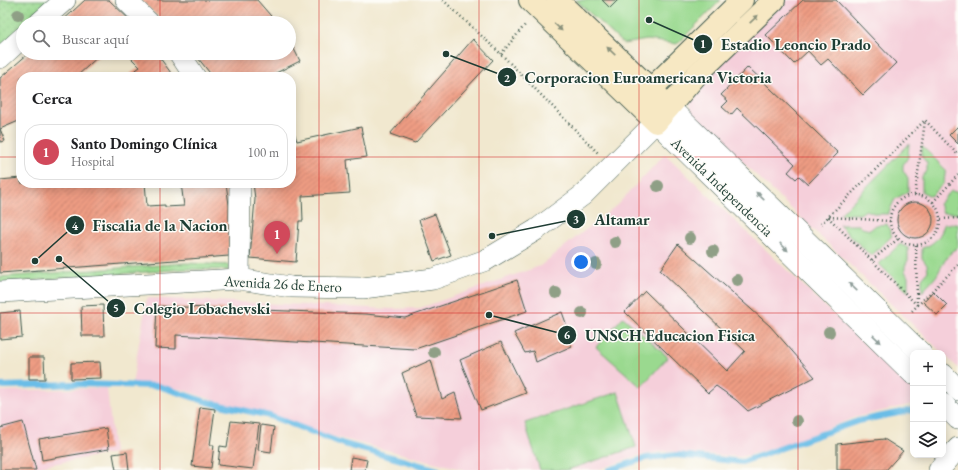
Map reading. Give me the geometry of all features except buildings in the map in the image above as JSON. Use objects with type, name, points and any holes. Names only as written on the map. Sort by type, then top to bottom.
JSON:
[{"type":"street","points":[[47,16],[65,0]]},
{"type":"street","points":[[126,0],[142,16]]},
{"type":"street","points":[[643,96],[742,0]]},
{"type":"street","points":[[663,115],[698,73],[774,0]]},
{"type":"street","name":"Avenida Independencia","points":[[542,3],[918,350]]},
{"type":"street","points":[[0,58],[16,43]]},
{"type":"street","points":[[184,60],[192,72]]},
{"type":"street","name":"Avenida Independencia","points":[[663,115],[910,371]]},
{"type":"street","name":"Avenida 26 de Enero","points":[[0,292],[239,279],[291,287],[362,288],[433,279],[486,260],[536,230],[583,195],[663,115]]},
{"type":"street","points":[[239,279],[240,188]]},
{"type":"street","points":[[946,377],[958,390]]},
{"type":"street","points":[[946,407],[958,419]]},
{"type":"street","points":[[939,470],[958,448]]},
{"type":"path","points":[[443,0],[501,54],[611,167]]},
{"type":"path","points":[[501,54],[542,3]]},
{"type":"path","points":[[925,120],[958,155]]},
{"type":"path","points":[[915,195],[925,120]]},
{"type":"path","points":[[821,224],[925,120]]},
{"type":"path","points":[[933,202],[958,175]]},
{"type":"path","points":[[915,195],[924,197],[933,202],[941,219],[939,229],[934,237],[926,243],[916,245],[906,244],[898,239],[893,231],[890,221],[892,212],[897,203],[905,198],[915,195]]},
{"type":"path","points":[[828,217],[890,221]]},
{"type":"path","points":[[828,217],[917,305]]},
{"type":"path","points":[[941,219],[958,218]]},
{"type":"path","points":[[872,260],[898,239]]},
{"type":"path","points":[[916,245],[917,305]]},
{"type":"path","points":[[912,310],[958,266]]},
{"type":"shaded area","points":[[786,0],[958,0],[958,368],[946,357],[946,350],[939,350],[690,112],[690,91]]},
{"type":"shaded area","points":[[665,154],[910,387],[910,405],[856,417],[790,443],[741,457],[665,451],[637,456],[597,470],[465,470],[300,428],[180,389],[132,384],[147,298],[391,309],[420,308],[540,266],[617,205]]},
{"type":"shaded area","points":[[107,388],[114,453],[41,466],[41,470],[0,470],[0,391]]},
{"type":"green space","points":[[0,0],[52,0],[35,16],[16,16],[16,32],[0,47]]},
{"type":"green space","points":[[576,0],[721,0],[677,44],[647,40],[623,44]]},
{"type":"green space","points":[[909,144],[908,157],[903,165],[903,170],[908,178],[908,192],[895,199],[888,214],[876,214],[866,210],[860,214],[840,214]]},
{"type":"green space","points":[[922,146],[947,171],[945,174],[944,183],[931,196],[922,192],[922,177],[927,171],[927,163],[922,157]]},
{"type":"green space","points":[[951,191],[958,192],[958,213],[943,213],[939,204]]},
{"type":"green space","points":[[887,224],[892,236],[871,256],[839,225],[859,225],[862,228],[870,230],[876,225]]},
{"type":"green space","points":[[944,224],[958,224],[958,247],[948,256],[937,275],[922,292],[922,278],[928,271],[927,265],[922,258],[922,248],[930,245],[937,239]]},
{"type":"green space","points":[[900,244],[908,248],[908,260],[905,266],[905,271],[908,277],[908,292],[879,264]]},
{"type":"green space","points":[[186,263],[229,265],[229,270],[186,269],[0,283],[0,277]]},
{"type":"green space","points":[[623,317],[668,357],[641,387],[596,347]]},
{"type":"green space","points":[[618,392],[636,447],[567,470],[540,470],[525,423]]},
{"type":"waterway","points":[[0,386],[78,384],[158,386],[207,402],[270,416],[344,444],[438,470]]},
{"type":"waterway","points":[[609,470],[646,458],[677,455],[742,462],[858,421],[910,411]]},
{"type":"place","name":"Estadio Leoncio Prado","points":[[649,20]]},
{"type":"place","name":"Corporacion Euroamericana Victoria","points":[[446,54]]},
{"type":"place","name":"Altamar","points":[[492,236]]},
{"type":"place","name":"Santo Domingo Clínica","points":[[277,254]]},
{"type":"place","name":"Colegio Lobachevski","points":[[59,259]]},
{"type":"place","name":"Fiscalia de la Nacion","points":[[35,261]]},
{"type":"place","name":"UNSCH Educacion Fisica","points":[[489,315]]}]
